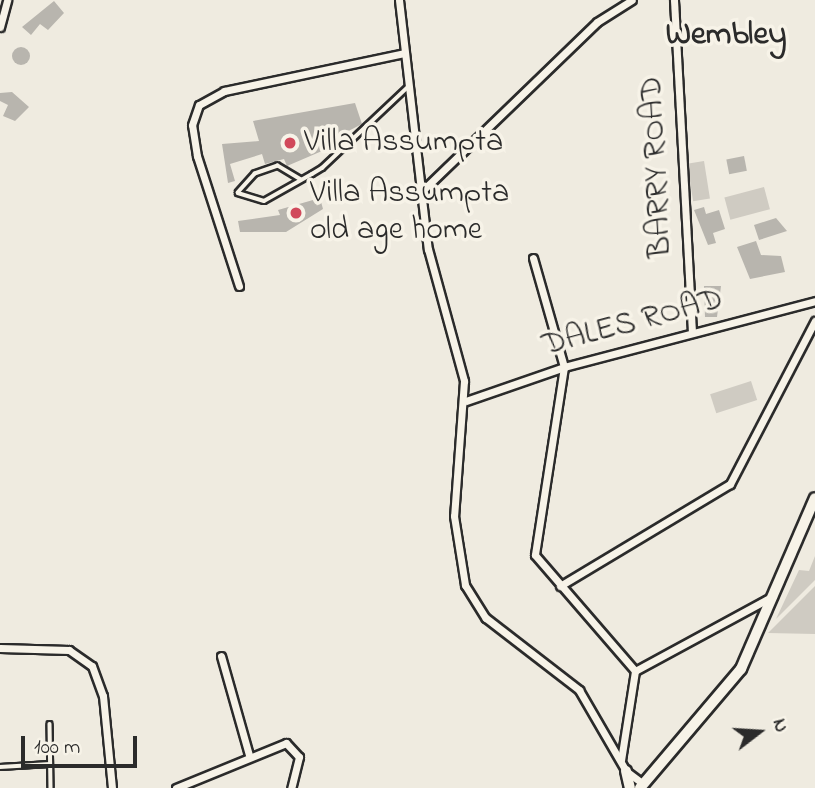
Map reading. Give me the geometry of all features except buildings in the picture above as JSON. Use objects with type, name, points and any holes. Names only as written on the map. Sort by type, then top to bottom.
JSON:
[{"type":"street","points":[[0,27],[7,0]]},
{"type":"street","points":[[399,0],[420,192],[466,401],[454,516],[469,596],[486,618],[579,690],[626,771],[640,786],[730,687],[815,498]]},
{"type":"street","points":[[420,192],[623,1],[632,0]]},
{"type":"street","name":"BARRY ROAD","points":[[674,0],[692,331]]},
{"type":"street","points":[[239,286],[197,156],[192,125],[199,105],[224,90],[404,53]]},
{"type":"street","points":[[533,258],[564,366],[534,551],[560,586],[635,671]]},
{"type":"street","name":"DALES ROAD","points":[[466,401],[564,366],[815,301]]},
{"type":"street","points":[[560,586],[730,484],[815,321]]},
{"type":"street","points":[[635,671],[773,595]]},
{"type":"street","points":[[0,649],[69,650],[92,666],[103,696],[112,788]]},
{"type":"street","points":[[221,656],[249,755]]},
{"type":"street","points":[[621,761],[635,671]]},
{"type":"street","points":[[176,788],[249,755],[291,743],[299,757],[291,788]]},
{"type":"street","points":[[626,771],[629,788]]},
{"type":"lane","points":[[301,180],[278,166],[255,174],[238,193],[264,201],[301,180],[364,134],[408,87]]},
{"type":"lane","points":[[50,724],[51,788]]},
{"type":"lane","points":[[0,767],[50,764]]},
{"type":"shaded area","points":[[704,161],[710,199],[693,201],[687,164]]},
{"type":"shaded area","points":[[764,187],[770,209],[730,220],[724,198]]},
{"type":"shaded area","points":[[751,381],[757,400],[716,413],[710,394]]},
{"type":"shaded area","points":[[815,556],[815,580],[776,619],[799,570],[809,571]]},
{"type":"shaded area","points":[[815,586],[815,634],[768,633]]},
{"type":"place","name":"Villa Assumpta","points":[[290,143]]},
{"type":"place","name":"Villa Assumpta old age home","points":[[296,213]]},
{"type":"district","name":"Wembley","points":[[726,36]]}]
